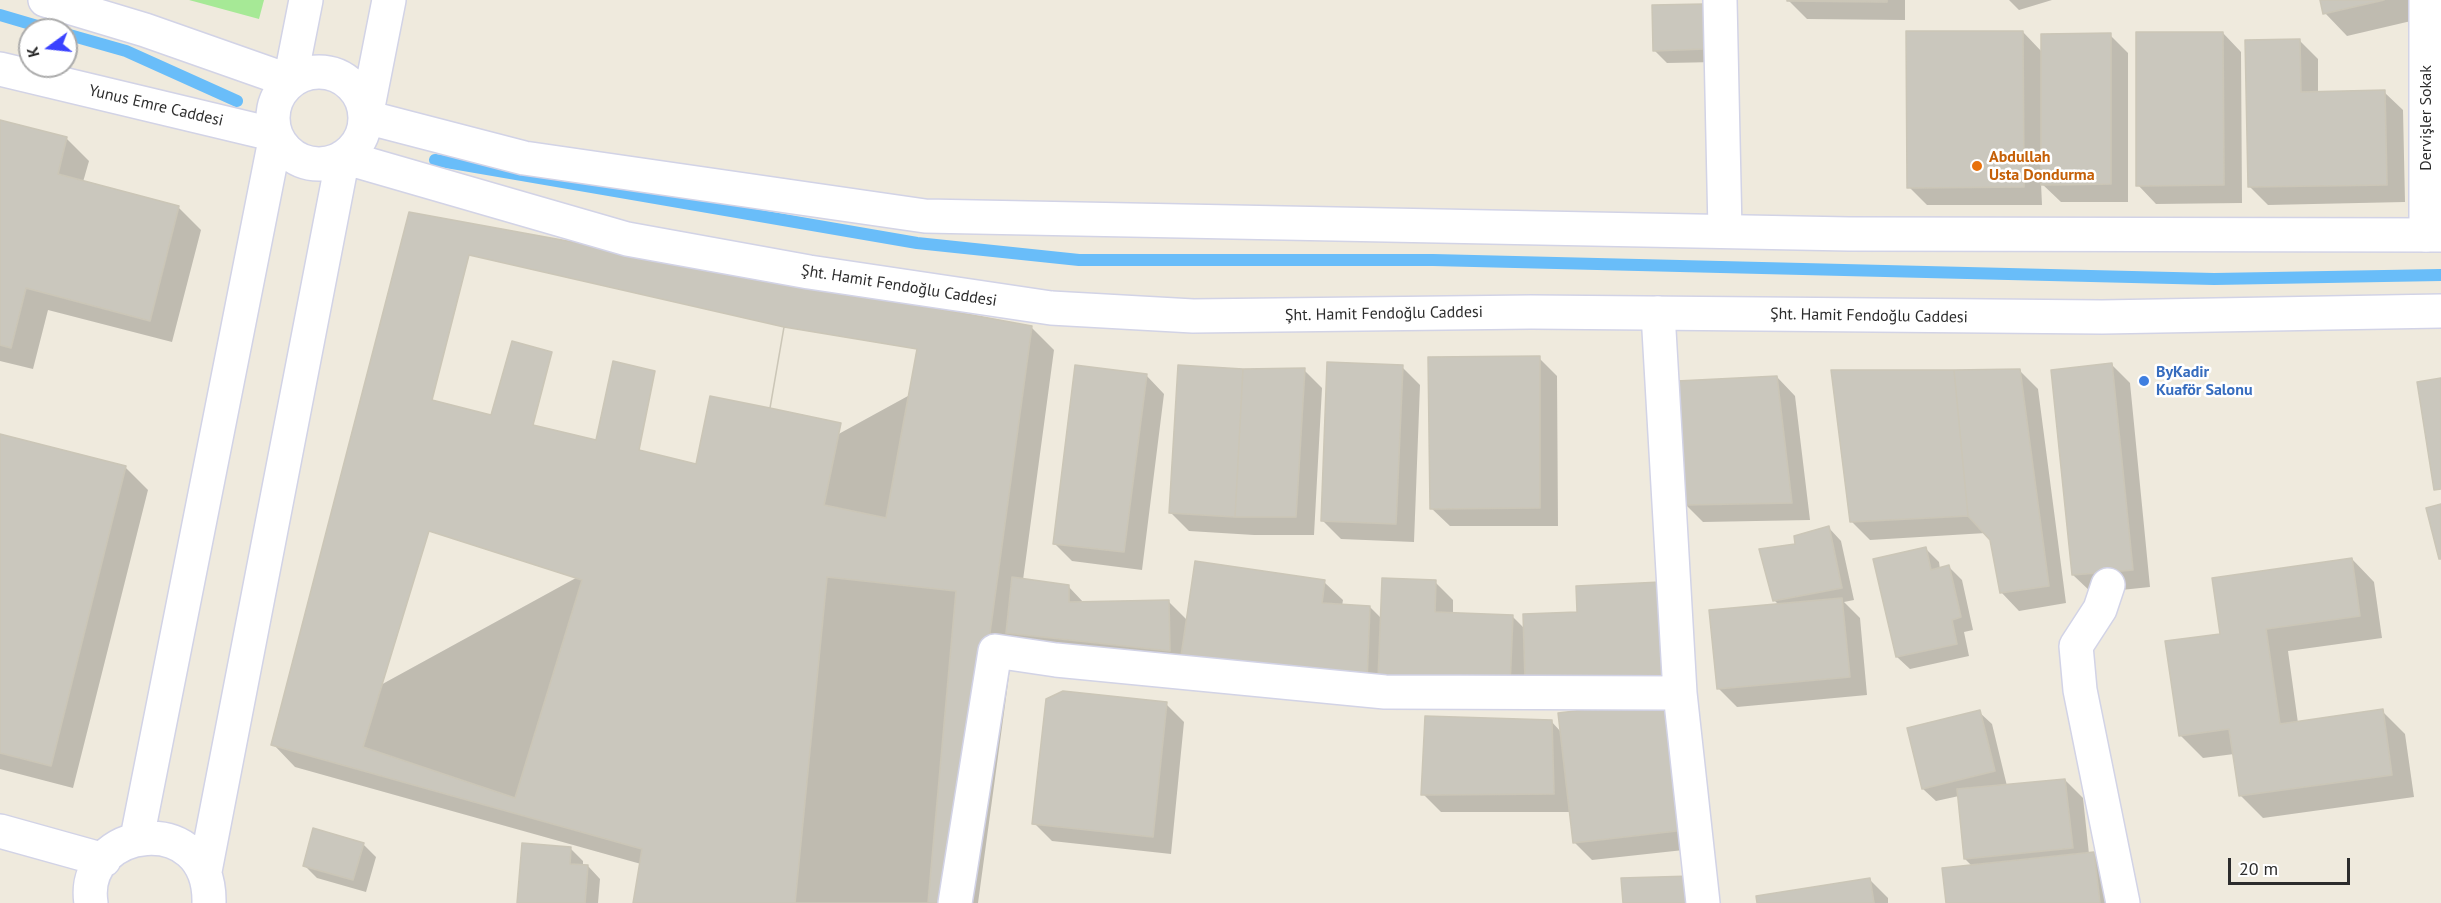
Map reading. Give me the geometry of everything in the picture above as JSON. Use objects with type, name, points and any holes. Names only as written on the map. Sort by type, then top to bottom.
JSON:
[{"type":"main road","points":[[45,0],[145,30],[290,81]]},
{"type":"main road","points":[[290,81],[306,0]]},
{"type":"main road","points":[[276,135],[297,159],[312,163],[329,163],[343,157],[355,147],[363,133],[389,0]]},
{"type":"main road","points":[[1720,0],[1725,231]]},
{"type":"main road","name":"Dervişler Sokak","points":[[2426,0],[2434,235]]},
{"type":"main road","name":"Yunus Emre Caddesi","points":[[0,69],[276,135]]},
{"type":"main road","points":[[137,838],[276,135],[273,120],[275,106],[280,92],[290,81],[317,71],[332,73],[346,79],[356,89],[366,117]]},
{"type":"main road","points":[[366,117],[524,158],[925,216],[1725,231],[2434,235]]},
{"type":"main road","points":[[205,871],[343,157]]},
{"type":"main road","name":"Şht. Hamit Fendoğlu Caddesi","points":[[343,157],[627,239],[809,272],[1050,308],[1193,316],[1658,313],[2102,317],[2441,311]]},
{"type":"main road","points":[[1658,313],[1680,693],[1703,903]]},
{"type":"main road","points":[[2108,585],[2100,609],[2076,645],[2079,690],[2123,903]]},
{"type":"main road","points":[[955,903],[995,651],[1056,660],[1385,692],[1680,693]]},
{"type":"main road","points":[[0,831],[104,860]]},
{"type":"main road","points":[[92,903],[94,877],[104,860],[118,846],[137,838],[157,837],[176,843],[193,855],[205,871],[210,890],[209,903]]},
{"type":"green space","points":[[189,0],[264,0],[259,19]]},
{"type":"building","points":[[1887,0],[1887,2],[1787,1]]},
{"type":"building","points":[[2320,0],[2384,0],[2323,14]]},
{"type":"building","points":[[1704,4],[1705,49],[1653,51],[1652,5]]},
{"type":"building","points":[[1906,31],[2023,31],[2024,187],[1907,188]]},
{"type":"building","points":[[2136,32],[2223,32],[2224,185],[2136,186]]},
{"type":"building","points":[[2111,33],[2111,184],[2041,185],[2041,34]]},
{"type":"building","points":[[2300,39],[2301,92],[2385,90],[2387,185],[2248,187],[2245,40]]},
{"type":"building","points":[[0,120],[67,137],[58,174],[179,206],[150,321],[26,288],[11,348],[0,345]]},
{"type":"building","points":[[409,212],[1032,326],[953,903],[633,903],[642,849],[271,745]]},
{"type":"building","points":[[469,255],[784,327],[770,408],[710,396],[696,464],[639,450],[655,371],[613,361],[596,440],[533,425],[552,352],[512,341],[491,415],[432,400]]},
{"type":"building","points":[[784,327],[917,349],[886,518],[824,505],[841,423],[770,408]]},
{"type":"building","points":[[1540,356],[1540,508],[1430,509],[1428,357]]},
{"type":"building","points":[[1327,362],[1403,365],[1396,524],[1321,521]]},
{"type":"building","points":[[2112,363],[2133,570],[2072,575],[2051,370]]},
{"type":"building","points":[[1075,365],[1147,374],[1124,552],[1053,544]]},
{"type":"building","points":[[1178,365],[1243,369],[1235,517],[1169,513]]},
{"type":"building","points":[[1305,368],[1296,517],[1235,517],[1243,369]]},
{"type":"building","points":[[2020,369],[2049,586],[2000,593],[1990,540],[1968,516],[1954,370]]},
{"type":"building","points":[[1831,370],[1954,370],[1968,516],[1850,522]]},
{"type":"building","points":[[1777,376],[1792,503],[1683,505],[1677,381]]},
{"type":"building","points":[[2441,378],[2441,489],[2434,490],[2417,382]]},
{"type":"building","points":[[0,434],[126,466],[51,766],[0,753]]},
{"type":"building","points":[[2441,504],[2441,559],[2439,559],[2426,508]]},
{"type":"building","points":[[1829,526],[1842,588],[1773,601],[1759,549],[1795,544],[1794,536]]},
{"type":"building","points":[[429,531],[582,580],[515,798],[363,747]]},
{"type":"building","points":[[1926,547],[1931,570],[1949,565],[1961,617],[1952,620],[1957,644],[1896,657],[1873,559]]},
{"type":"building","points":[[2352,558],[2360,616],[2266,629],[2280,724],[2383,709],[2392,775],[2239,796],[2229,729],[2179,736],[2165,641],[2220,634],[2212,578]]},
{"type":"building","points":[[1195,561],[1325,580],[1322,603],[1370,606],[1367,681],[1180,663]]},
{"type":"building","points":[[827,577],[956,591],[928,903],[795,903]]},
{"type":"building","points":[[1012,577],[1069,585],[1069,602],[1169,600],[1170,651],[1006,633]]},
{"type":"building","points":[[1382,578],[1436,580],[1435,612],[1513,615],[1510,686],[1378,680]]},
{"type":"building","points":[[1661,582],[1664,675],[1525,679],[1523,614],[1577,612],[1576,586]]},
{"type":"building","points":[[1842,598],[1850,677],[1717,689],[1709,610]]},
{"type":"building","points":[[1063,691],[1167,702],[1153,837],[1032,824],[1046,699]]},
{"type":"building","points":[[1670,700],[1685,830],[1573,843],[1558,713]]},
{"type":"building","points":[[1980,710],[1995,771],[1922,789],[1907,728]]},
{"type":"building","points":[[1425,716],[1552,720],[1554,794],[1421,795]]},
{"type":"building","points":[[2065,779],[2073,848],[1964,859],[1957,789]]},
{"type":"building","points":[[313,828],[364,843],[353,880],[303,866]]},
{"type":"building","points":[[522,843],[571,847],[570,864],[588,865],[585,903],[517,903]]},
{"type":"building","points":[[2094,852],[2100,903],[1946,903],[1942,868]]},
{"type":"building","points":[[1692,876],[1695,903],[1623,903],[1621,878]]},
{"type":"building","points":[[1870,878],[1874,903],[1757,903],[1756,896]]},
{"type":"waterway","points":[[0,15],[18,20]]},
{"type":"waterway","points":[[78,37],[126,51],[237,101]]},
{"type":"waterway","points":[[435,160],[917,243],[1079,260],[1433,260],[2214,279],[2441,275]]},
{"type":"place","name":"Abdullah Usta Dondurma","points":[[1977,166]]},
{"type":"place","name":"ByKadir Kuaför Salonu","points":[[2144,381]]}]
